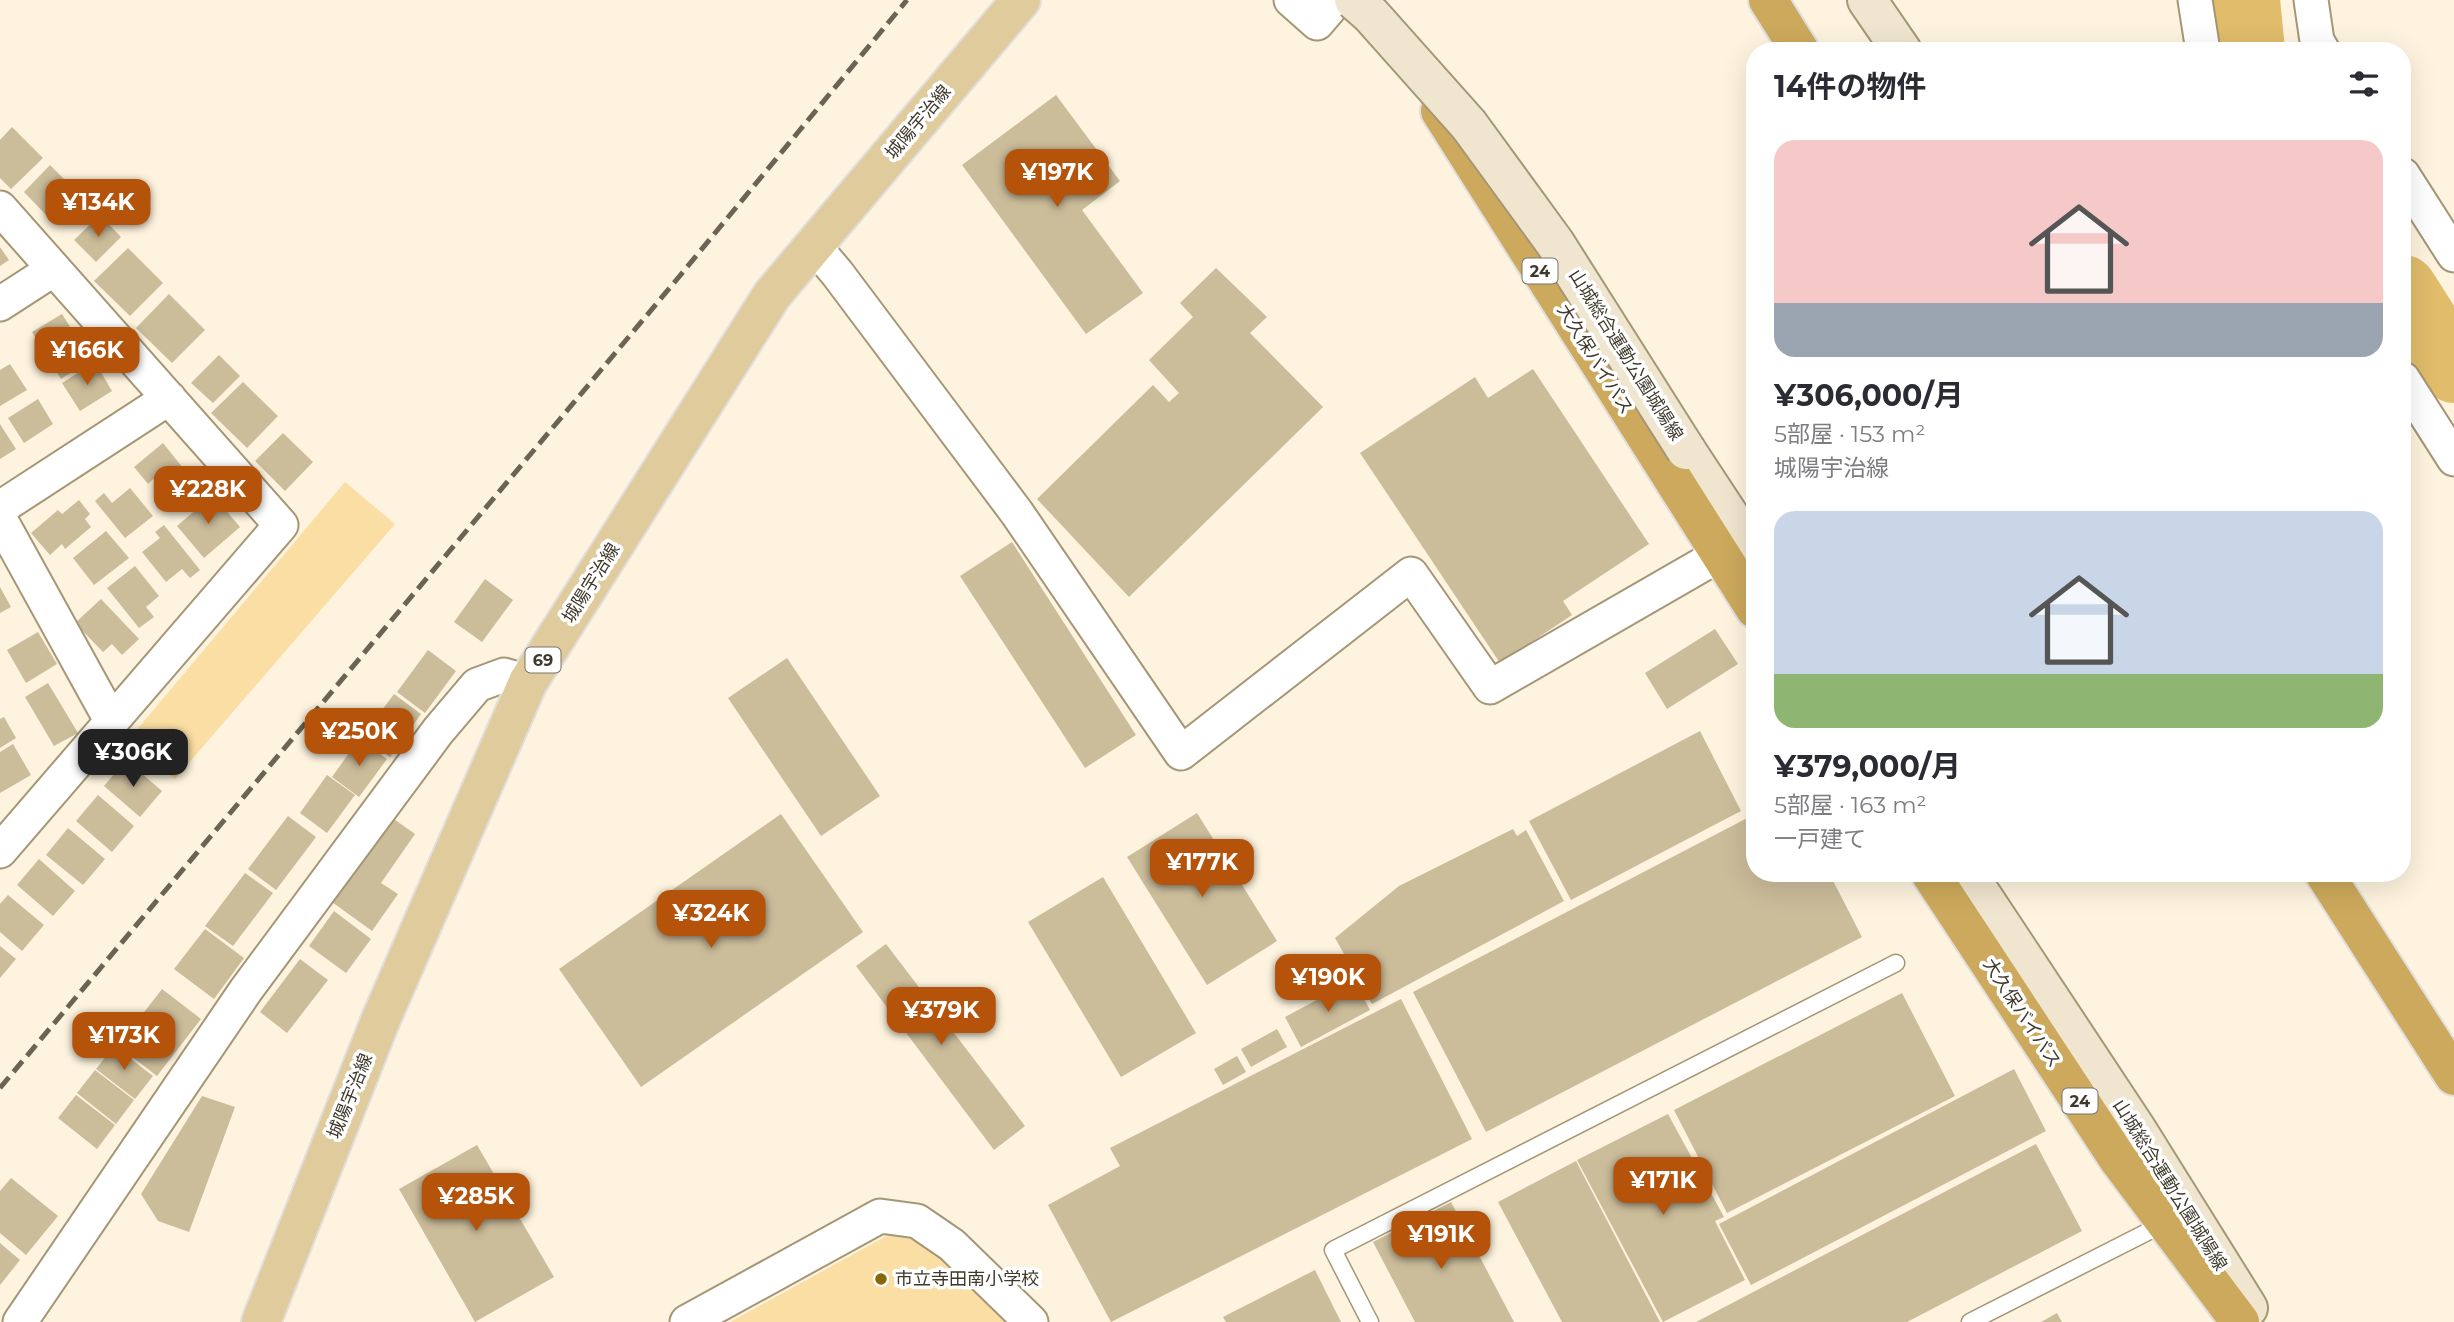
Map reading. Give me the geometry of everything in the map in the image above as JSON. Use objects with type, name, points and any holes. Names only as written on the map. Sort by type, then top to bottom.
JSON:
[{"type":"highway","points":[[1333,0],[1453,132]]},
{"type":"highway","name":"大久保バイパス","points":[[1371,0],[1453,132],[1737,555],[1746,582]]},
{"type":"highway","points":[[1768,0],[1794,42]]},
{"type":"highway","name":"大久保バイパス","points":[[1936,882],[2119,1159],[2241,1322]]},
{"type":"highway","points":[[2331,882],[2454,1076]]},
{"type":"main road","name":"城陽宇治線","points":[[261,1322],[381,1019],[528,682],[772,295],[1021,0]]},
{"type":"main road","name":"山城総合運動公園城陽線","points":[[1354,0],[1371,15],[1469,125],[1555,243],[1686,450],[1737,555]]},
{"type":"main road","points":[[1867,0],[1896,42]]},
{"type":"main road","name":"山城総合運動公園城陽線","points":[[1973,882],[2137,1130],[2257,1322]]},
{"type":"street","points":[[1291,0],[1317,23],[1329,9],[1320,0]]},
{"type":"street","points":[[2195,0],[2202,42]]},
{"type":"street","points":[[2311,0],[2318,42]]},
{"type":"street","points":[[2411,188],[2454,255]]},
{"type":"street","points":[[0,208],[281,525],[0,851]]},
{"type":"street","points":[[814,246],[1017,513],[1181,753],[1411,574],[1490,687],[1737,555]]},
{"type":"street","points":[[0,304],[54,269]]},
{"type":"street","points":[[2411,392],[2454,459]]},
{"type":"street","points":[[0,508],[169,398]]},
{"type":"street","points":[[0,519],[112,722]]},
{"type":"street","points":[[20,1322],[246,990],[438,731],[478,685],[504,675],[528,682]]},
{"type":"street","points":[[687,1322],[880,1216],[917,1221],[952,1245],[1031,1322]]},
{"type":"lane","points":[[1370,1322],[1334,1250],[1896,963]]},
{"type":"lane","points":[[1970,1322],[2167,1222]]},
{"type":"shaded area","points":[[345,482],[395,524],[175,779],[129,739]]},
{"type":"shaded area","name":"市立寺田南小学校","points":[[890,1234],[911,1237],[938,1255],[1005,1322],[730,1322]]},
{"type":"building","points":[[1056,95],[1120,181],[1082,210],[1143,293],[1086,334],[962,165]]},
{"type":"building","points":[[12,127],[43,158],[11,189],[0,178],[0,140]]},
{"type":"building","points":[[50,165],[76,191],[49,218],[24,192]]},
{"type":"building","points":[[100,215],[121,237],[96,262],[74,240]]},
{"type":"building","points":[[0,247],[9,260],[0,266]]},
{"type":"building","points":[[128,248],[163,283],[130,316],[94,281]]},
{"type":"building","points":[[1216,268],[1267,317],[1250,333],[1323,407],[1129,597],[1037,499],[1153,385],[1169,402],[1179,393],[1149,360],[1193,317],[1180,303]]},
{"type":"building","points":[[169,294],[205,330],[172,363],[136,328]]},
{"type":"building","points":[[62,314],[91,360],[61,379],[32,332]]},
{"type":"building","points":[[219,355],[240,376],[213,403],[191,383]]},
{"type":"building","points":[[95,362],[112,391],[80,411],[62,383]]},
{"type":"building","points":[[10,364],[27,390],[0,406],[0,370]]},
{"type":"building","points":[[1533,369],[1649,544],[1563,601],[1572,615],[1500,663],[1360,453],[1475,377],[1488,398]]},
{"type":"building","points":[[243,382],[278,416],[247,448],[211,413]]},
{"type":"building","points":[[38,399],[53,424],[24,443],[8,418]]},
{"type":"building","points":[[0,424],[16,449],[0,459]]},
{"type":"building","points":[[283,433],[313,462],[285,491],[255,461]]},
{"type":"building","points":[[163,443],[202,492],[179,511],[153,479],[148,484],[134,467]]},
{"type":"building","points":[[130,488],[153,516],[125,538],[95,501],[104,493],[112,503]]},
{"type":"building","points":[[213,495],[240,527],[204,558],[177,526]]},
{"type":"building","points":[[79,500],[90,514],[85,519],[91,527],[65,549],[62,544],[50,555],[31,533],[58,510],[62,514]]},
{"type":"building","points":[[164,525],[200,570],[190,578],[182,569],[166,582],[142,552],[160,538],[155,532]]},
{"type":"building","points":[[106,531],[129,558],[94,585],[73,558]]},
{"type":"building","points":[[1012,542],[1136,735],[1085,768],[960,576]]},
{"type":"building","points":[[135,566],[159,596],[146,607],[154,617],[139,628],[107,588]]},
{"type":"building","points":[[485,579],[513,600],[482,642],[454,622]]},
{"type":"building","points":[[0,587],[11,607],[0,613]]},
{"type":"building","points":[[101,599],[139,639],[122,655],[112,644],[103,652],[75,623]]},
{"type":"building","points":[[1715,629],[1738,664],[1667,709],[1645,673]]},
{"type":"building","points":[[38,632],[57,664],[26,683],[7,650]]},
{"type":"building","points":[[428,650],[456,671],[425,713],[397,692]]},
{"type":"building","points":[[787,658],[880,796],[821,836],[728,698]]},
{"type":"building","points":[[48,683],[78,733],[54,746],[25,697]]},
{"type":"building","points":[[394,694],[421,714],[390,757],[362,737]]},
{"type":"building","points":[[4,717],[16,738],[0,748],[0,719]]},
{"type":"building","points":[[1700,731],[1741,811],[1571,900],[1529,821]]},
{"type":"building","points":[[359,739],[387,759],[359,797],[332,777]]},
{"type":"building","points":[[13,744],[31,775],[0,793],[0,752]]},
{"type":"building","points":[[126,760],[162,791],[140,817],[104,786]]},
{"type":"building","points":[[327,775],[355,795],[327,833],[300,813]]},
{"type":"building","points":[[98,795],[134,826],[112,852],[76,821]]},
{"type":"building","points":[[1197,813],[1277,941],[1207,985],[1127,857]]},
{"type":"building","points":[[781,814],[863,932],[641,1087],[559,969]]},
{"type":"building","points":[[288,816],[316,837],[276,890],[248,869]]},
{"type":"building","points":[[391,817],[415,834],[381,883],[398,894],[372,931],[332,902]]},
{"type":"building","points":[[1746,819],[1746,882],[1834,882],[1862,937],[1486,1132],[1413,992]]},
{"type":"building","points":[[68,828],[105,859],[83,885],[46,855]]},
{"type":"building","points":[[1513,829],[1517,836],[1526,830],[1564,901],[1372,1004],[1335,938],[1399,886]]},
{"type":"building","points":[[39,859],[75,891],[53,916],[17,885]]},
{"type":"building","points":[[245,873],[273,893],[233,946],[205,926]]},
{"type":"building","points":[[1103,877],[1196,1033],[1121,1077],[1028,922]]},
{"type":"building","points":[[8,895],[44,925],[22,951],[0,932],[0,904]]},
{"type":"building","points":[[334,911],[371,939],[346,973],[309,946]]},
{"type":"building","points":[[205,929],[244,958],[214,999],[174,969]]},
{"type":"building","points":[[886,944],[1025,1126],[994,1150],[856,966]]},
{"type":"building","points":[[0,946],[16,959],[0,978]]},
{"type":"building","points":[[300,959],[328,980],[287,1033],[260,1012]]},
{"type":"building","points":[[1354,980],[1370,1010],[1301,1047],[1285,1017]]},
{"type":"building","points":[[162,989],[201,1019],[157,1076],[118,1046]]},
{"type":"building","points":[[1902,993],[1955,1096],[1727,1213],[1674,1110]]},
{"type":"building","points":[[1401,999],[1472,1139],[1111,1322],[1048,1205],[1120,1166],[1110,1148]]},
{"type":"building","points":[[1277,1029],[1287,1047],[1251,1067],[1241,1049]]},
{"type":"building","points":[[114,1046],[153,1076],[135,1099],[96,1069]]},
{"type":"building","points":[[1237,1056],[1246,1072],[1223,1085],[1214,1069]]},
{"type":"building","points":[[2014,1069],[2046,1131],[1751,1285],[1719,1224]]},
{"type":"building","points":[[95,1070],[134,1100],[116,1124],[77,1093]]},
{"type":"building","points":[[76,1095],[115,1125],[97,1149],[58,1118]]},
{"type":"building","points":[[202,1096],[235,1107],[189,1232],[158,1221],[141,1194]]},
{"type":"building","points":[[1668,1114],[1724,1217],[1715,1221],[1745,1280],[1663,1322],[1577,1160]]},
{"type":"building","points":[[2036,1144],[2082,1231],[1907,1322],[1696,1322]]},
{"type":"building","points":[[477,1145],[554,1277],[475,1322],[399,1189]]},
{"type":"building","points":[[1576,1161],[1660,1322],[1562,1322],[1498,1202]]},
{"type":"building","points":[[11,1178],[58,1216],[26,1255],[0,1233],[0,1191]]},
{"type":"building","points":[[1451,1202],[1514,1322],[1415,1322],[1373,1242]]},
{"type":"building","points":[[0,1243],[20,1260],[0,1285]]},
{"type":"building","points":[[1315,1270],[1341,1322],[1226,1322],[1223,1317]]},
{"type":"building","points":[[2057,1313],[2062,1322],[2041,1322]]},
{"type":"waterway","points":[[2246,0],[2250,42]]},
{"type":"waterway","points":[[2411,302],[2454,369]]},
{"type":"waterway","points":[[2450,363],[2454,360]]},
{"type":"railway","points":[[0,1088],[678,278],[907,0]]},
{"type":"place","name":"市立寺田南小学校","points":[[881,1279]]}]
